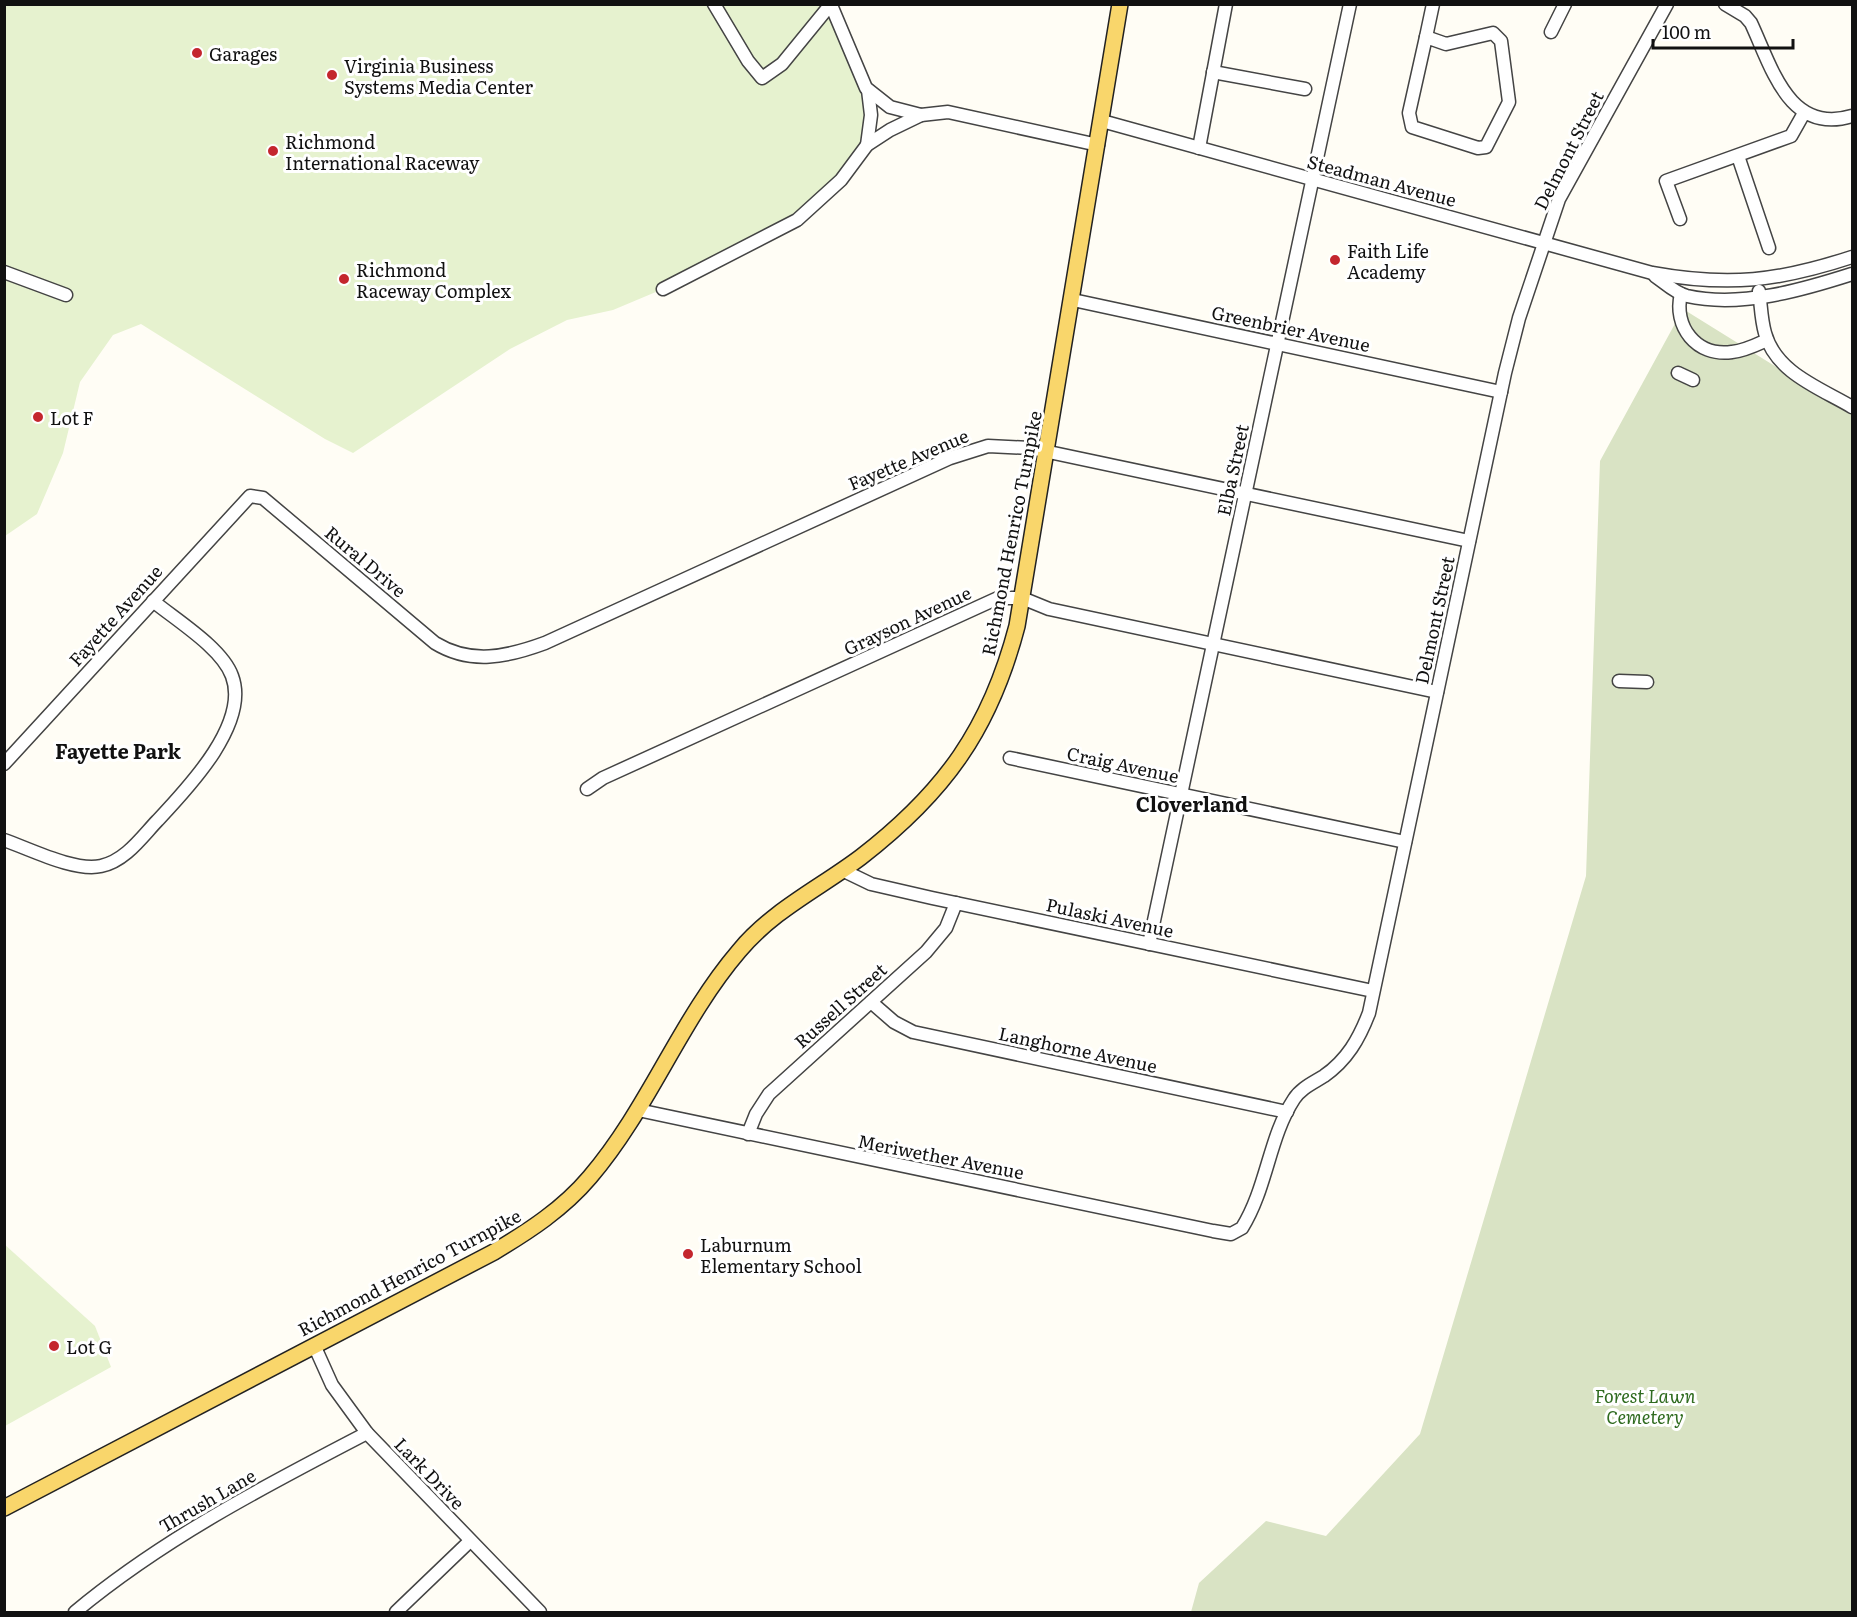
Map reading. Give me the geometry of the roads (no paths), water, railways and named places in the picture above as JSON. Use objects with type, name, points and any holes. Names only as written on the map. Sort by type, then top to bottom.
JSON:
[{"type":"main road","name":"Richmond Henrico Turnpike","points":[[4,1508],[494,1252],[558,1209],[590,1178],[638,1110],[688,1020],[740,949],[778,914],[842,870],[919,807],[957,762],[972,739],[1002,678],[1022,598],[1073,300],[1120,4]]},
{"type":"street","points":[[714,4],[748,62],[762,78],[782,64],[831,5],[868,90],[872,115],[867,145]]},
{"type":"street","points":[[1199,148],[1226,4]]},
{"type":"street","name":"Elba Street","points":[[1149,944],[1350,4]]},
{"type":"street","points":[[1426,37],[1446,44],[1485,34],[1497,34],[1508,83],[1509,102],[1486,147],[1478,148],[1412,127],[1409,113],[1433,4]]},
{"type":"street","points":[[1551,32],[1565,4]]},
{"type":"street","name":"Delmont Street","points":[[1237,1232],[1247,1221],[1287,1112],[1298,1094],[1334,1068],[1356,1043],[1369,1013],[1501,392],[1519,318],[1559,199],[1667,4]]},
{"type":"street","points":[[1725,4],[1751,23],[1785,93],[1804,113],[1840,120],[1852,116]]},
{"type":"street","points":[[1213,72],[1305,89]]},
{"type":"street","points":[[868,90],[890,107],[921,115]]},
{"type":"street","points":[[663,289],[797,220],[841,180],[867,145],[890,130],[921,115],[948,111],[1098,145]]},
{"type":"street","points":[[1680,219],[1666,181],[1791,136],[1804,113]]},
{"type":"street","name":"Steadman Avenue","points":[[1102,121],[1652,273]]},
{"type":"street","points":[[1738,156],[1769,248]]},
{"type":"street","points":[[1652,273],[1706,281],[1758,280],[1794,274],[1852,257]]},
{"type":"street","points":[[4,272],[66,296]]},
{"type":"street","points":[[1652,273],[1681,294],[1711,298],[1760,296],[1797,291],[1852,274]]},
{"type":"street","points":[[1758,280],[1767,340],[1780,360],[1797,376],[1852,407]]},
{"type":"street","points":[[1681,294],[1678,309],[1682,325],[1689,336],[1703,347],[1717,352],[1732,352],[1767,340]]},
{"type":"street","name":"Greenbrier Avenue","points":[[1073,300],[1501,392]]},
{"type":"street","points":[[1678,373],[1693,380]]},
{"type":"street","name":"Fayette Avenue","points":[[456,654],[479,658],[500,656],[545,643],[951,458],[981,447],[1000,445],[1047,452],[1469,541]]},
{"type":"street","name":"Fayette Avenue","points":[[4,764],[239,506],[254,495]]},
{"type":"street","name":"Rural Drive","points":[[254,495],[262,498],[285,516],[428,638],[456,654]]},
{"type":"street","name":"Grayson Avenue","points":[[587,789],[603,778],[998,598],[1022,598],[1049,609],[1437,692]]},
{"type":"street","points":[[4,840],[70,863],[102,866],[117,860],[134,846],[208,761],[230,717],[235,692],[231,673],[210,647],[153,601]]},
{"type":"street","points":[[1619,681],[1647,682]]},
{"type":"street","name":"Craig Avenue","points":[[1010,758],[1405,842]]},
{"type":"street","name":"Pulaski Avenue","points":[[842,870],[871,884],[1373,991]]},
{"type":"street","name":"Russell Street","points":[[748,1134],[756,1114],[769,1094],[940,936],[956,903]]},
{"type":"street","name":"Langhorne Avenue","points":[[871,1002],[894,1022],[913,1032],[1287,1112]]},
{"type":"street","name":"Meriwether Avenue","points":[[638,1110],[1213,1231],[1237,1232]]},
{"type":"street","name":"Lark Drive","points":[[314,1345],[332,1385],[367,1433],[540,1612]]},
{"type":"street","name":"Thrush Lane","points":[[75,1612],[125,1573],[191,1528],[235,1502],[367,1433]]},
{"type":"street","points":[[396,1612],[470,1540]]},
{"type":"place","name":"Garages","points":[[197,53]]},
{"type":"place","name":"Virginia Business Systems Media Center","points":[[332,75]]},
{"type":"place","name":"Richmond International Raceway","points":[[273,151]]},
{"type":"place","name":"Faith Life Academy","points":[[1335,260]]},
{"type":"place","name":"Richmond Raceway Complex","points":[[344,279]]},
{"type":"place","name":"Lot F","points":[[38,417]]},
{"type":"place","name":"Laburnum Elementary School","points":[[688,1254]]},
{"type":"place","name":"Lot G","points":[[54,1346]]},
{"type":"district","name":"Fayette Park","points":[[118,750]]},
{"type":"district","name":"Cloverland","points":[[1192,803]]},
{"type":"park label","name":"Forest Lawn Cemetery","points":[[1645,1405]]}]
